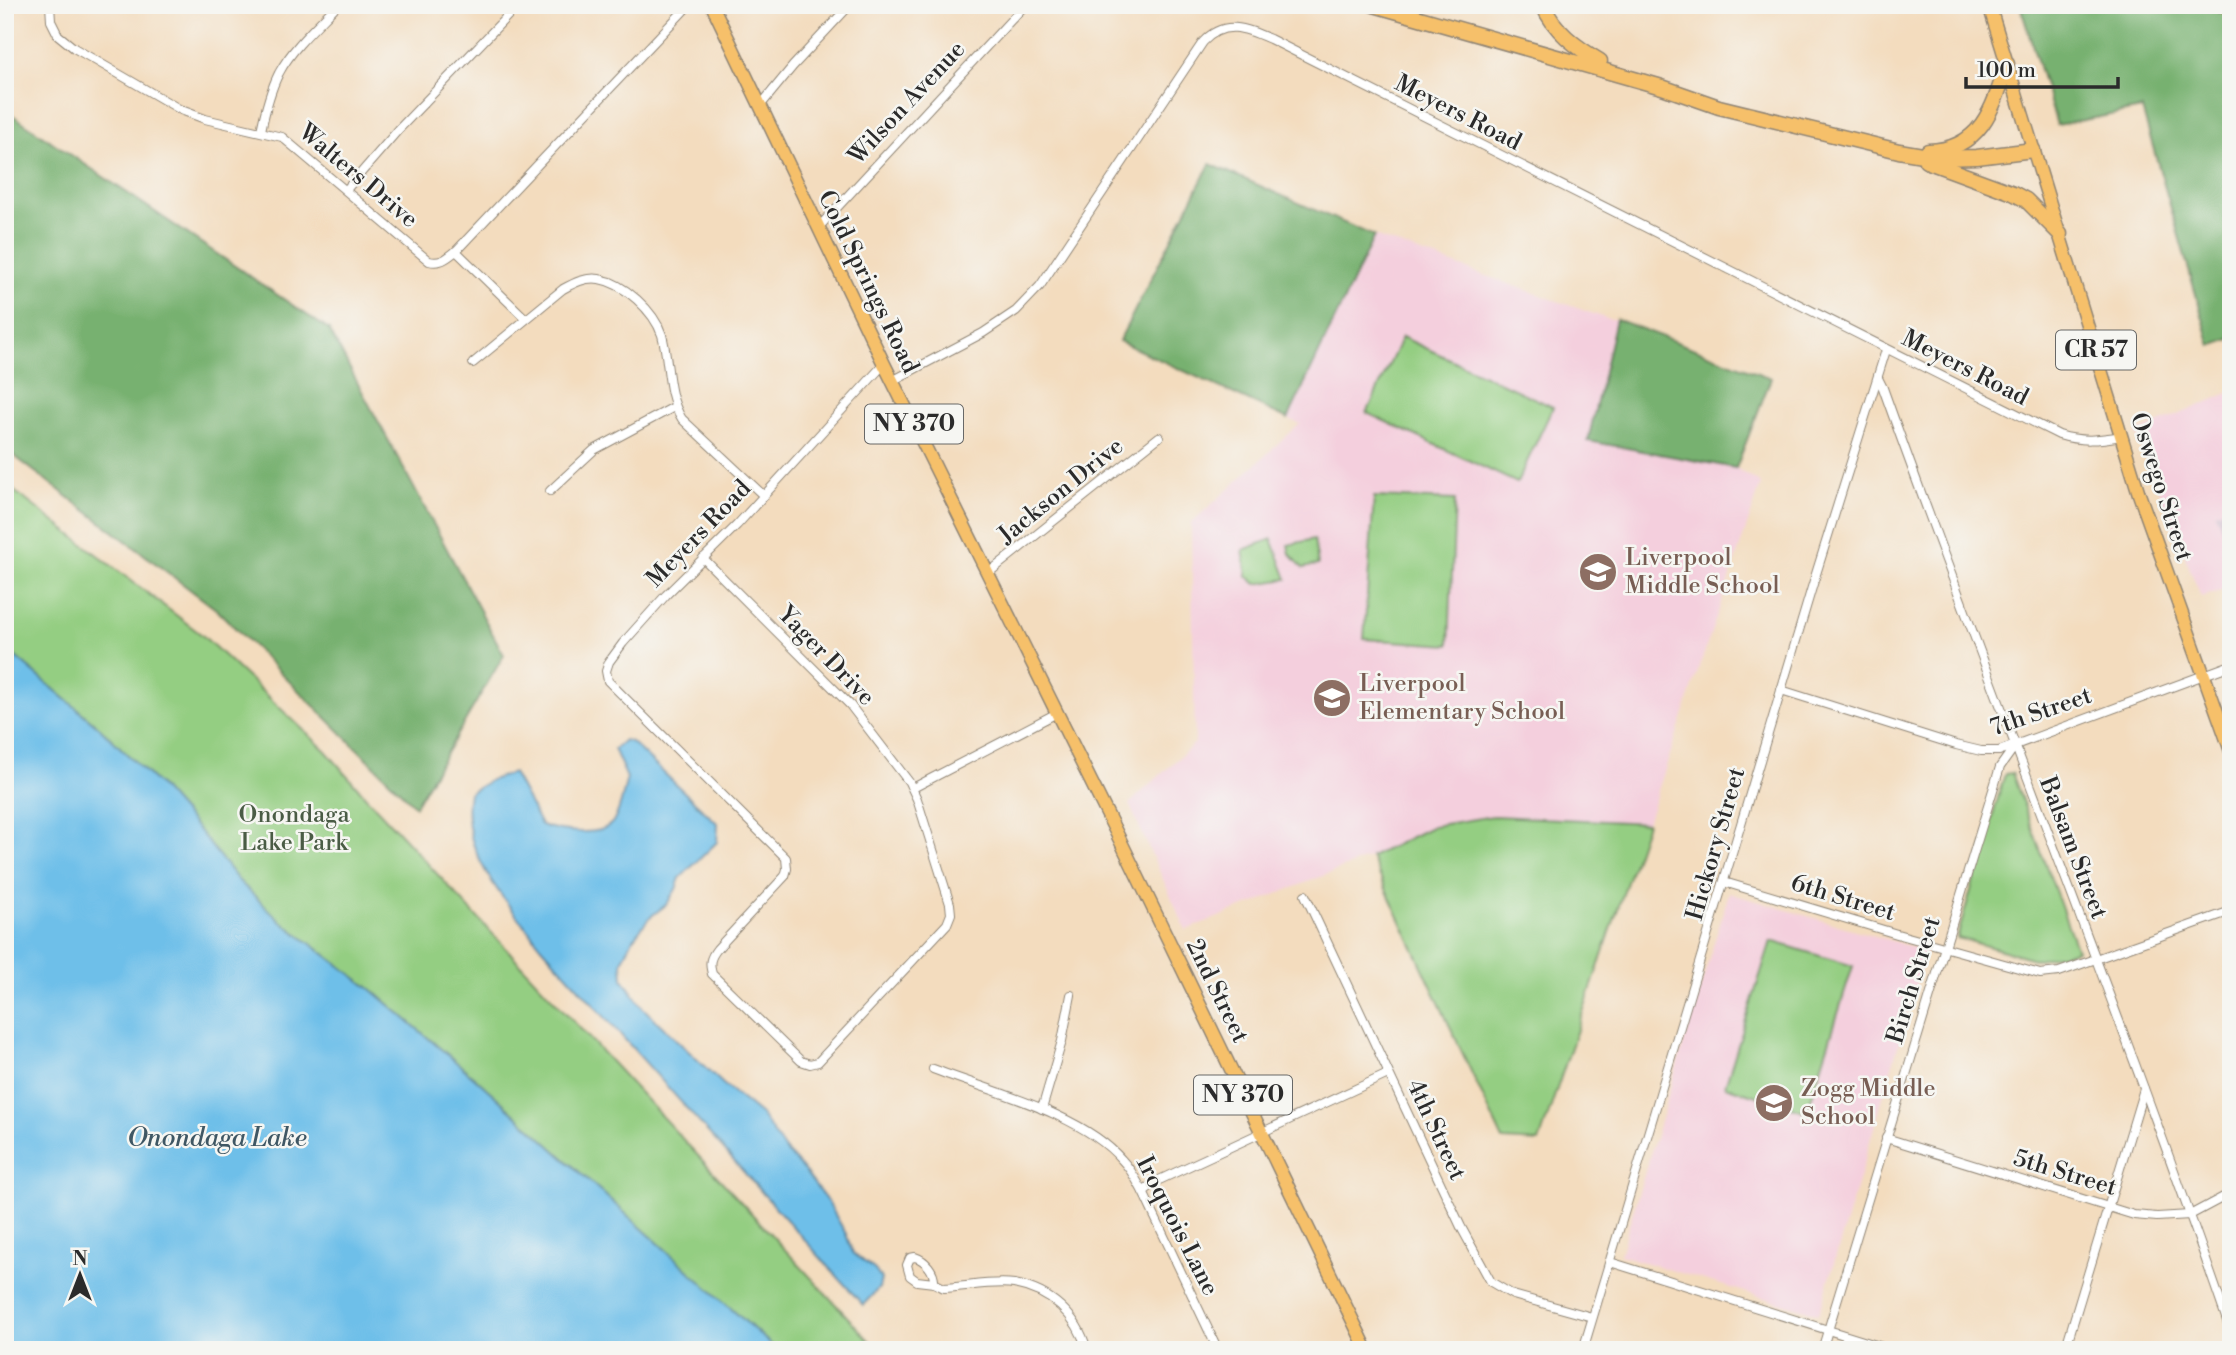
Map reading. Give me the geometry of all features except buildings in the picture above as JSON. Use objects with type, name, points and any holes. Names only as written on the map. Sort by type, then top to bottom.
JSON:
[{"type":"highway","points":[[1374,5],[1719,107],[1899,151],[1940,158],[1977,157],[2033,150]]},
{"type":"highway","points":[[1402,5],[1706,93],[1783,124]]},
{"type":"highway","points":[[1543,5],[1562,35],[1600,61]]},
{"type":"highway","points":[[2222,5],[2231,9]]},
{"type":"highway","points":[[1899,151],[1941,150],[1961,142],[1980,128],[1991,112],[2007,64]]},
{"type":"highway","points":[[1899,151],[2013,192],[2026,200],[2060,234]]},
{"type":"main road","name":"Cold Springs Road","points":[[712,5],[892,381],[1120,840]]},
{"type":"main road","name":"CR 57","points":[[1989,5],[2060,234]]},
{"type":"main road","name":"Oswego Street","points":[[2060,234],[2139,494],[2231,751]]},
{"type":"main road","name":"2nd Street","points":[[1120,840],[1367,1350]]},
{"type":"street","name":"Walters Drive","points":[[50,5],[51,22],[58,35],[74,48],[181,110],[205,119],[282,137],[429,261],[444,261],[456,251]]},
{"type":"street","points":[[261,131],[268,97],[280,71],[295,50],[337,5]]},
{"type":"street","points":[[346,190],[518,5]]},
{"type":"street","points":[[526,319],[456,251],[689,5]]},
{"type":"street","points":[[760,106],[850,5]]},
{"type":"street","name":"Wilson Avenue","points":[[818,228],[1025,5]]},
{"type":"street","name":"Meyers Road","points":[[892,381],[983,333],[1016,311],[1040,286],[1203,42],[1218,29],[1234,27],[1270,39],[2059,435],[2073,440],[2092,441],[2122,436]]},
{"type":"street","points":[[473,363],[562,289],[579,280],[598,279],[613,283],[649,312],[658,326],[663,339],[674,407],[682,419],[764,496]]},
{"type":"street","name":"Hickory Street","points":[[1583,1350],[1886,350]]},
{"type":"street","name":"Meyers Road","points":[[661,735],[608,681],[606,671],[609,662],[666,595],[764,496],[884,364]]},
{"type":"street","name":"Balsam Street","points":[[1878,378],[2144,1089],[2231,1332]]},
{"type":"street","points":[[550,491],[594,450],[674,407]]},
{"type":"street","name":"Jackson Drive","points":[[987,574],[1158,437]]},
{"type":"street","name":"Yager Drive","points":[[661,735],[786,858],[785,876],[717,949],[709,966],[712,974],[802,1061],[810,1064],[818,1062],[947,924],[951,914],[950,904],[913,788],[850,705],[703,558]]},
{"type":"street","name":"7th Street","points":[[1782,690],[1980,751],[1999,751],[2231,665]]},
{"type":"street","points":[[913,788],[1057,713]]},
{"type":"street","name":"Birch Street","points":[[1822,1350],[2000,768],[2015,746]]},
{"type":"street","name":"6th Street","points":[[1724,882],[2040,974],[2059,972],[2231,911]]},
{"type":"street","name":"4th Street","points":[[1305,895],[1461,1227],[1491,1282],[1513,1295],[1592,1317]]},
{"type":"street","points":[[1042,1109],[1062,1041],[1071,995]]},
{"type":"street","name":"Iroquois Lane","points":[[933,1069],[1042,1109],[1082,1128],[1112,1149],[1131,1171],[1143,1192],[1218,1350]]},
{"type":"street","points":[[1143,1192],[1157,1181],[1388,1074]]},
{"type":"street","points":[[2065,1350],[2144,1089]]},
{"type":"street","name":"5th Street","points":[[1886,1138],[2134,1215],[2190,1215],[2231,1193]]},
{"type":"street","points":[[1610,1262],[1892,1350]]},
{"type":"street","points":[[934,1283],[944,1288],[1012,1284],[1032,1289],[1054,1300],[1072,1316],[1081,1331],[1087,1350]]},
{"type":"shaded area","points":[[1374,236],[1608,319],[1616,319],[1588,441],[1736,468],[1761,484],[1647,823],[1493,816],[1433,826],[1371,857],[1186,930],[1129,804],[1195,743],[1191,523],[1300,424],[1288,419]]},
{"type":"shaded area","points":[[2231,392],[2231,588],[2201,597],[2136,433]]},
{"type":"shaded area","points":[[2231,506],[2231,554],[2215,512]]},
{"type":"shaded area","name":"Zogg Middle School","points":[[1729,893],[1926,951],[1819,1314],[1620,1255]]},
{"type":"green space","points":[[2020,5],[2231,5],[2231,339],[2211,346],[2142,109],[2057,125]]},
{"type":"green space","points":[[5,110],[329,330],[504,655],[415,806],[217,610],[5,449]]},
{"type":"green space","points":[[1210,164],[1374,236],[1288,419],[1119,341]]},
{"type":"green space","points":[[1616,319],[1771,378],[1736,468],[1588,441]]},
{"type":"green space","points":[[1402,337],[1553,407],[1517,483],[1367,413]]},
{"type":"green space","name":"Onondaga Lake Park","points":[[5,484],[202,635],[326,751],[878,1350],[777,1350],[476,1079],[372,990],[279,920],[238,880],[158,784],[101,729],[5,648]]},
{"type":"green space","points":[[1374,497],[1455,500],[1449,645],[1364,639]]},
{"type":"green space","points":[[1272,539],[1287,579],[1256,584],[1247,576],[1243,550]]},
{"type":"green space","points":[[1314,539],[1318,565],[1303,568],[1290,554],[1288,545]]},
{"type":"green space","points":[[2012,773],[2077,950],[2038,960],[1957,938],[2005,774]]},
{"type":"green space","points":[[1493,816],[1647,823],[1539,1142],[1503,1140],[1371,857],[1433,826]]},
{"type":"green space","points":[[1771,941],[1853,966],[1807,1112],[1725,1086]]},
{"type":"water","name":"Onondaga Lake","points":[[5,648],[101,729],[158,784],[238,880],[279,920],[372,990],[476,1079],[777,1350],[5,1350]]},
{"type":"water","points":[[624,740],[631,742],[718,824],[717,842],[680,878],[667,904],[649,918],[633,939],[622,962],[623,979],[643,1008],[723,1084],[761,1115],[785,1150],[829,1204],[853,1253],[875,1270],[881,1279],[879,1288],[863,1305],[541,946],[500,894],[478,856],[468,815],[469,793],[491,780],[513,773],[541,825],[580,832],[591,832],[608,826],[618,811],[627,778],[614,749]]},
{"type":"place","name":"Liverpool Middle School","points":[[1598,572]]},
{"type":"place","name":"Liverpool Elementary School","points":[[1332,698]]},
{"type":"place","name":"Zogg Middle School","points":[[1774,1103]]}]
